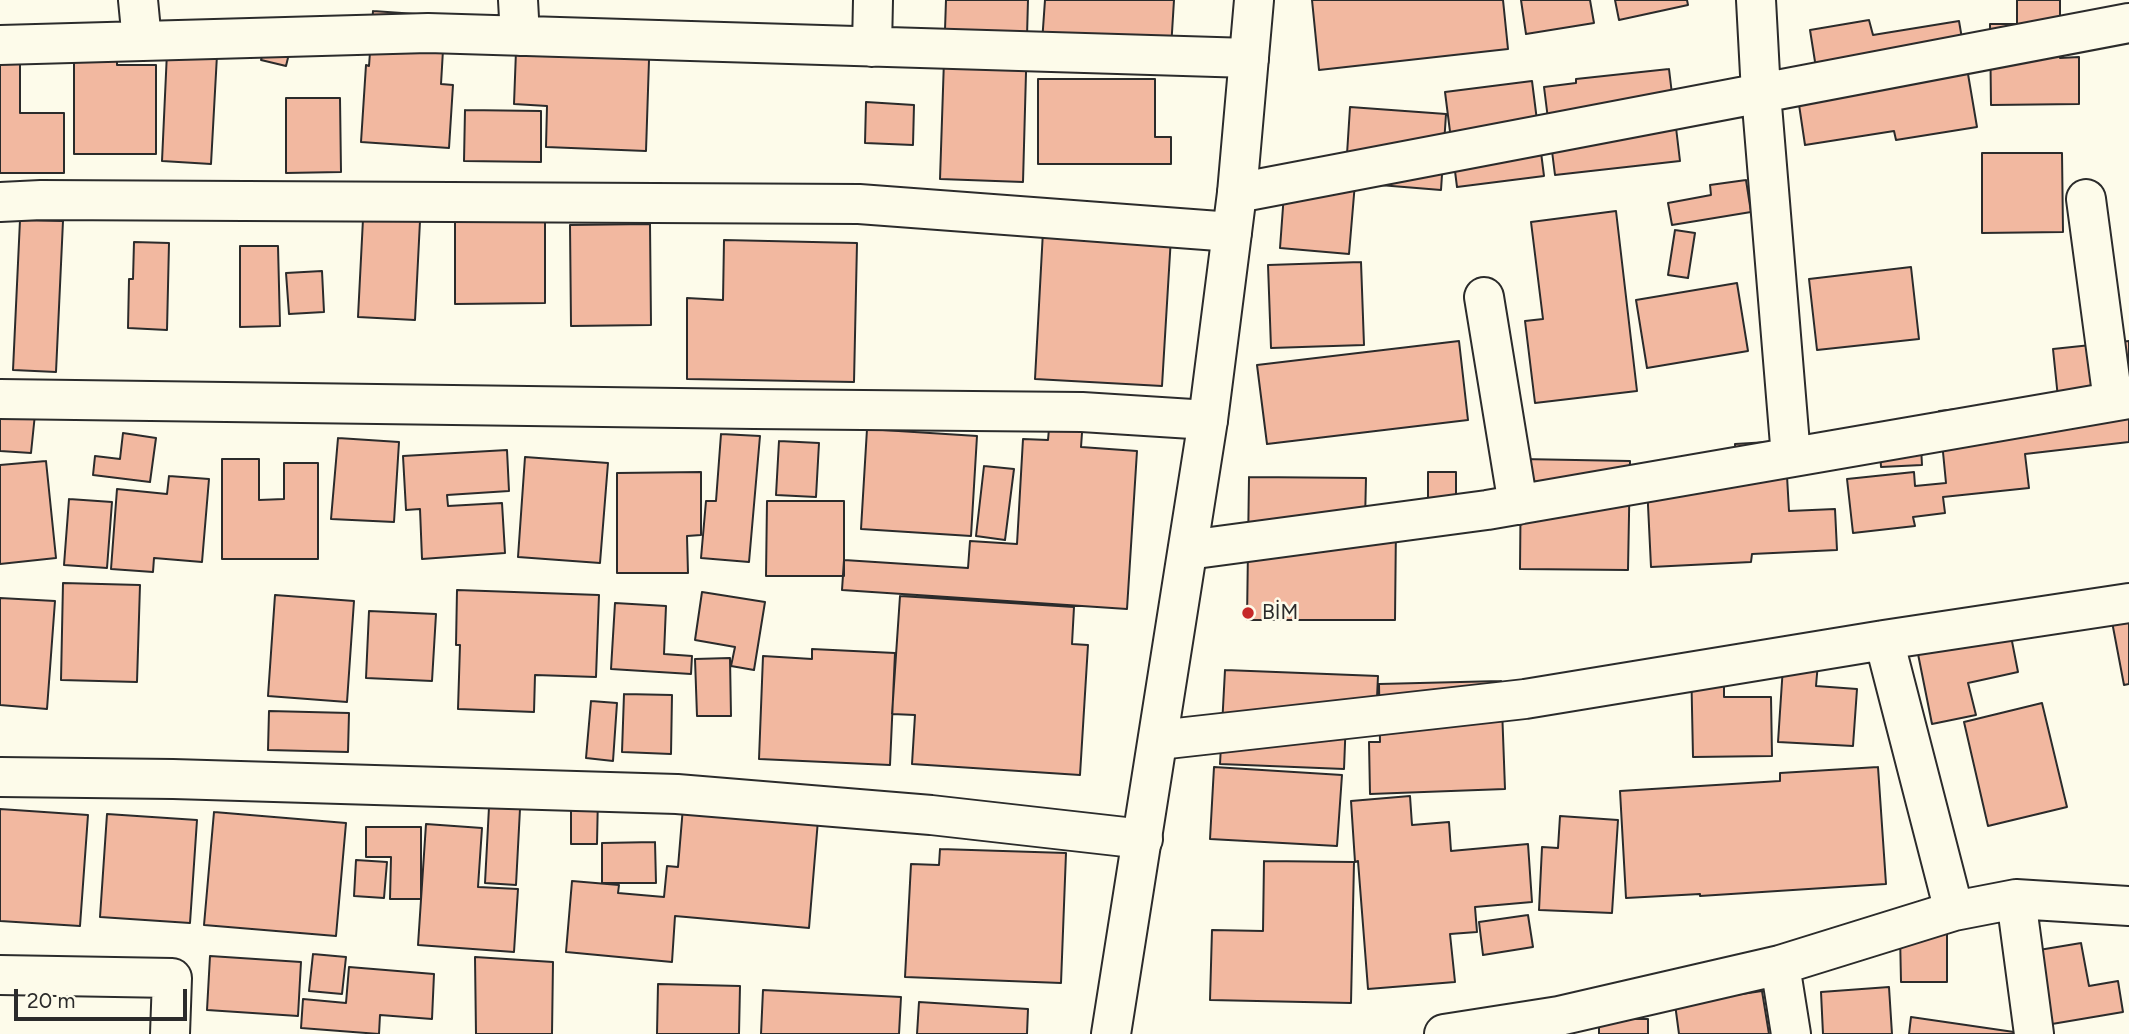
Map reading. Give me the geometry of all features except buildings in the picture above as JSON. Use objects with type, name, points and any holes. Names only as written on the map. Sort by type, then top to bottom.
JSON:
[{"type":"street","points":[[138,0],[142,41]]},
{"type":"street","points":[[872,47],[873,0]]},
{"type":"street","points":[[1111,1034],[1208,420],[1237,193],[1254,0]]},
{"type":"street","points":[[1756,0],[1761,93],[1791,457]]},
{"type":"street","points":[[0,45],[428,33],[519,18],[872,47],[1249,58]]},
{"type":"street","points":[[1237,193],[2129,23]]},
{"type":"street","points":[[1188,550],[1518,505],[2121,400],[2086,199]]},
{"type":"street","points":[[0,202],[55,200],[859,204],[1232,232]]},
{"type":"street","points":[[1484,297],[1518,505]]},
{"type":"street","points":[[0,399],[1082,412],[1208,420]]},
{"type":"street","points":[[1159,740],[1525,699],[2129,603]]},
{"type":"street","points":[[1884,640],[1954,911]]},
{"type":"street","points":[[0,777],[677,794],[932,815],[1143,839]]},
{"type":"street","points":[[2016,899],[2034,1034]]},
{"type":"street","points":[[1444,1034],[1561,1025],[1780,965],[1954,911],[2016,899],[2129,906]]},
{"type":"street","points":[[1780,965],[1791,1034]]},
{"type":"street","points":[[0,975],[172,978],[170,1034]]},
{"type":"place","name":"BİM","points":[[1248,613]]}]
